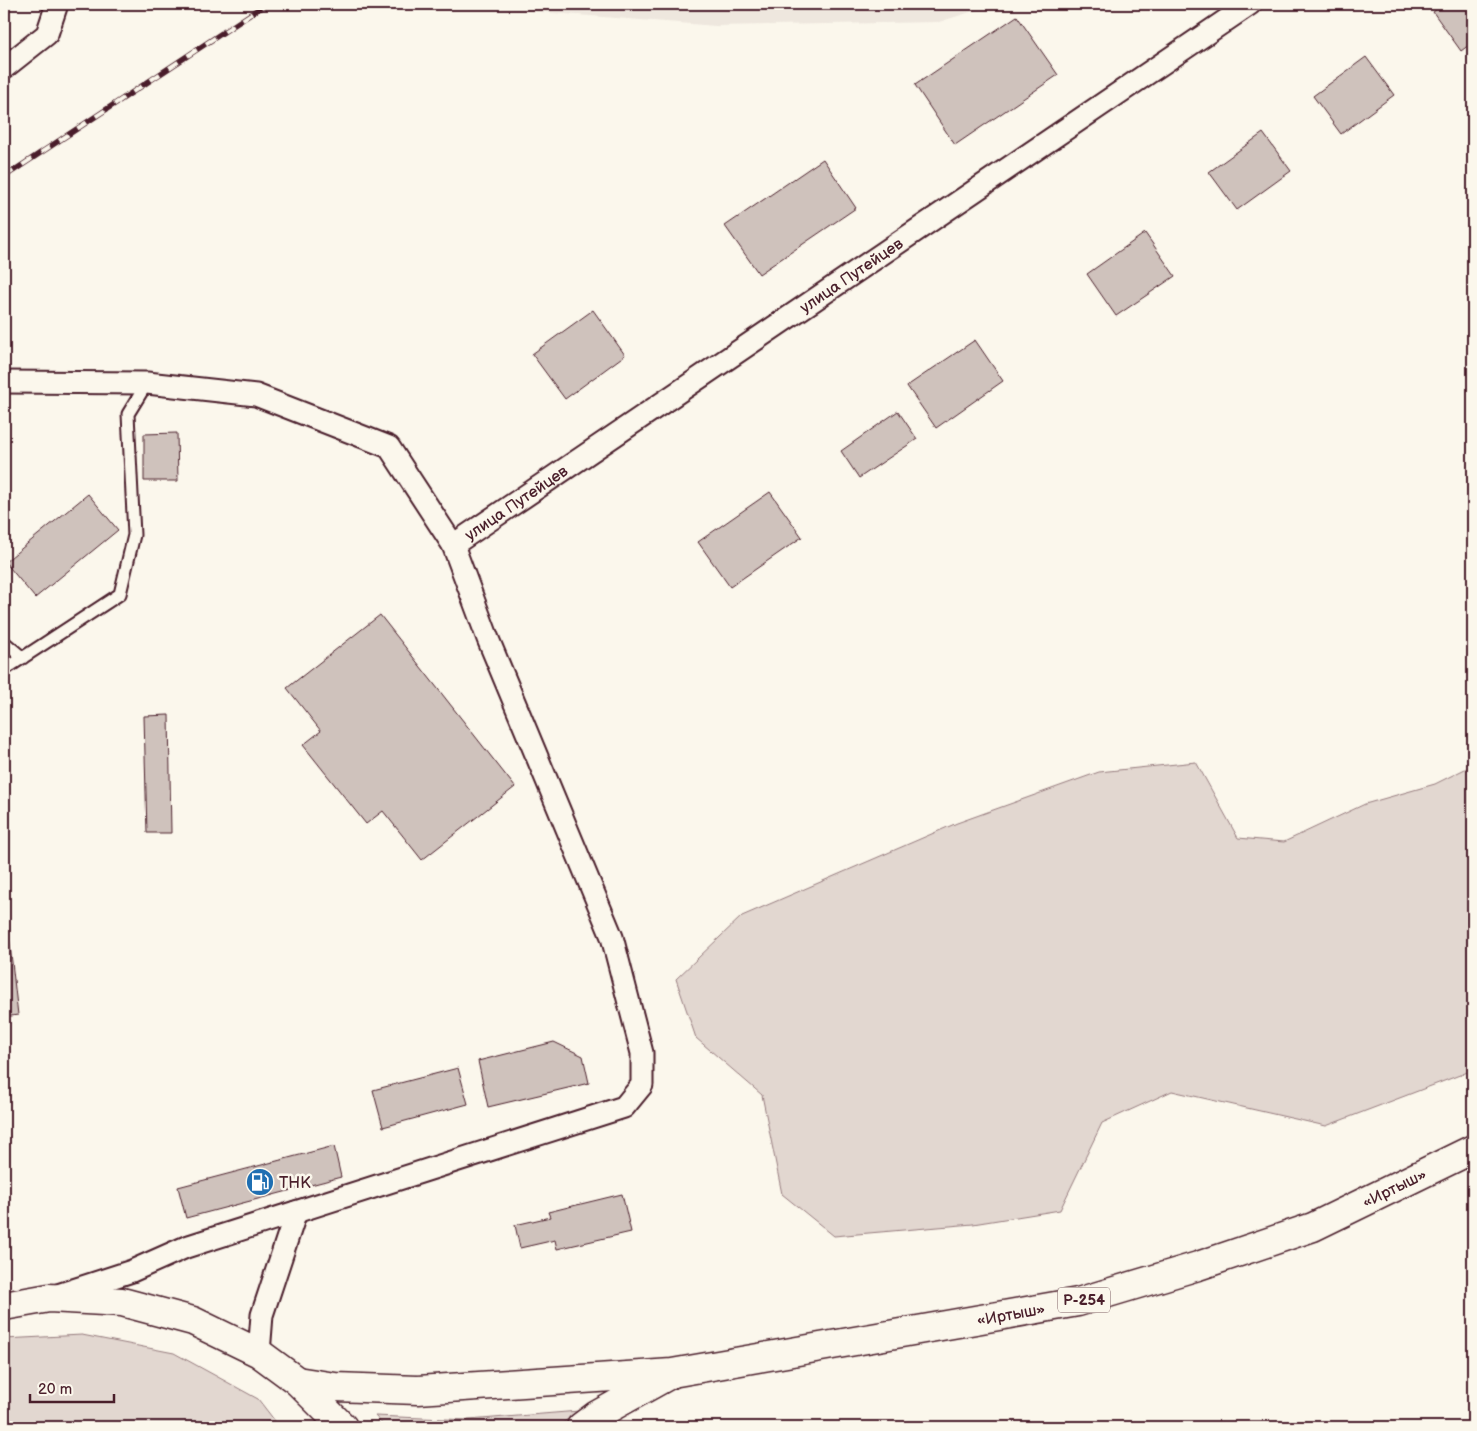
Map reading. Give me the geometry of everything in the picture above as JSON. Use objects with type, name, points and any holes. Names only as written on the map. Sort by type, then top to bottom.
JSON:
[{"type":"highway","name":"«Иртыш»","points":[[672,1373],[1078,1302],[1198,1266],[1312,1227],[1473,1149]]},
{"type":"highway","points":[[4,1306],[48,1298],[122,1302],[193,1321],[259,1354],[297,1381],[342,1427]]},
{"type":"highway","points":[[297,1381],[335,1387],[418,1390],[672,1373]]},
{"type":"highway","points":[[581,1427],[597,1415],[672,1373]]},
{"type":"street","points":[[4,68],[47,34],[57,4]]},
{"type":"street","name":"улица Путейцев","points":[[453,545],[1250,4]]},
{"type":"street","points":[[4,382],[147,383],[256,395],[389,447],[453,545],[488,639],[612,937],[642,1053],[642,1085],[624,1107],[186,1247],[132,1271],[48,1298]]},
{"type":"street","points":[[259,1354],[262,1315],[296,1212]]},
{"type":"lane","points":[[4,670],[120,594],[134,535],[128,414],[147,383]]},
{"type":"lane","points":[[4,642],[22,658]]},
{"type":"shaded area","points":[[438,4],[996,4],[939,22],[716,26]]},
{"type":"shaded area","points":[[1196,762],[1238,838],[1284,842],[1365,804],[1435,784],[1473,765],[1473,1070],[1326,1126],[1172,1091],[1102,1123],[1060,1210],[973,1224],[834,1236],[782,1194],[762,1095],[696,1038],[676,979],[742,916],[957,823],[1099,772]]},
{"type":"shaded area","points":[[82,1335],[174,1353],[258,1399],[275,1421],[231,1427],[4,1427],[4,1339]]},
{"type":"shaded area","points":[[579,1411],[557,1427],[385,1427],[375,1416],[469,1420]]},
{"type":"building","points":[[1444,4],[1473,4],[1473,42],[1461,51],[1433,12]]},
{"type":"building","points":[[1017,16],[1058,75],[955,145],[915,85]]},
{"type":"building","points":[[1366,57],[1394,95],[1341,134],[1313,96]]},
{"type":"building","points":[[1263,133],[1291,171],[1237,210],[1209,172]]},
{"type":"building","points":[[823,159],[856,208],[759,274],[725,226]]},
{"type":"building","points":[[1145,233],[1175,276],[1116,316],[1087,274]]},
{"type":"building","points":[[593,310],[625,355],[565,399],[532,354]]},
{"type":"building","points":[[975,340],[1003,381],[936,428],[907,386]]},
{"type":"building","points":[[898,411],[917,439],[859,478],[841,451]]},
{"type":"building","points":[[177,433],[178,481],[144,481],[144,434]]},
{"type":"building","points":[[770,492],[802,537],[730,587],[698,542]]},
{"type":"building","points":[[88,494],[118,530],[35,598],[5,562]]},
{"type":"building","points":[[380,615],[515,787],[422,860],[383,811],[366,824],[303,745],[321,731],[287,688]]},
{"type":"building","points":[[169,715],[171,833],[147,833],[144,716]]},
{"type":"building","points":[[4,892],[18,1015],[4,1017]]},
{"type":"building","points":[[554,1042],[583,1056],[589,1083],[488,1107],[478,1061]]},
{"type":"building","points":[[458,1068],[468,1104],[383,1127],[373,1090]]},
{"type":"building","name":"ТНК","points":[[334,1146],[341,1177],[186,1218],[178,1187]]},
{"type":"building","points":[[622,1194],[631,1232],[557,1249],[555,1240],[520,1248],[515,1225],[550,1217],[548,1212]]},
{"type":"railway","points":[[4,177],[266,4]]},
{"type":"place","name":"ТНК","points":[[260,1182]]}]
